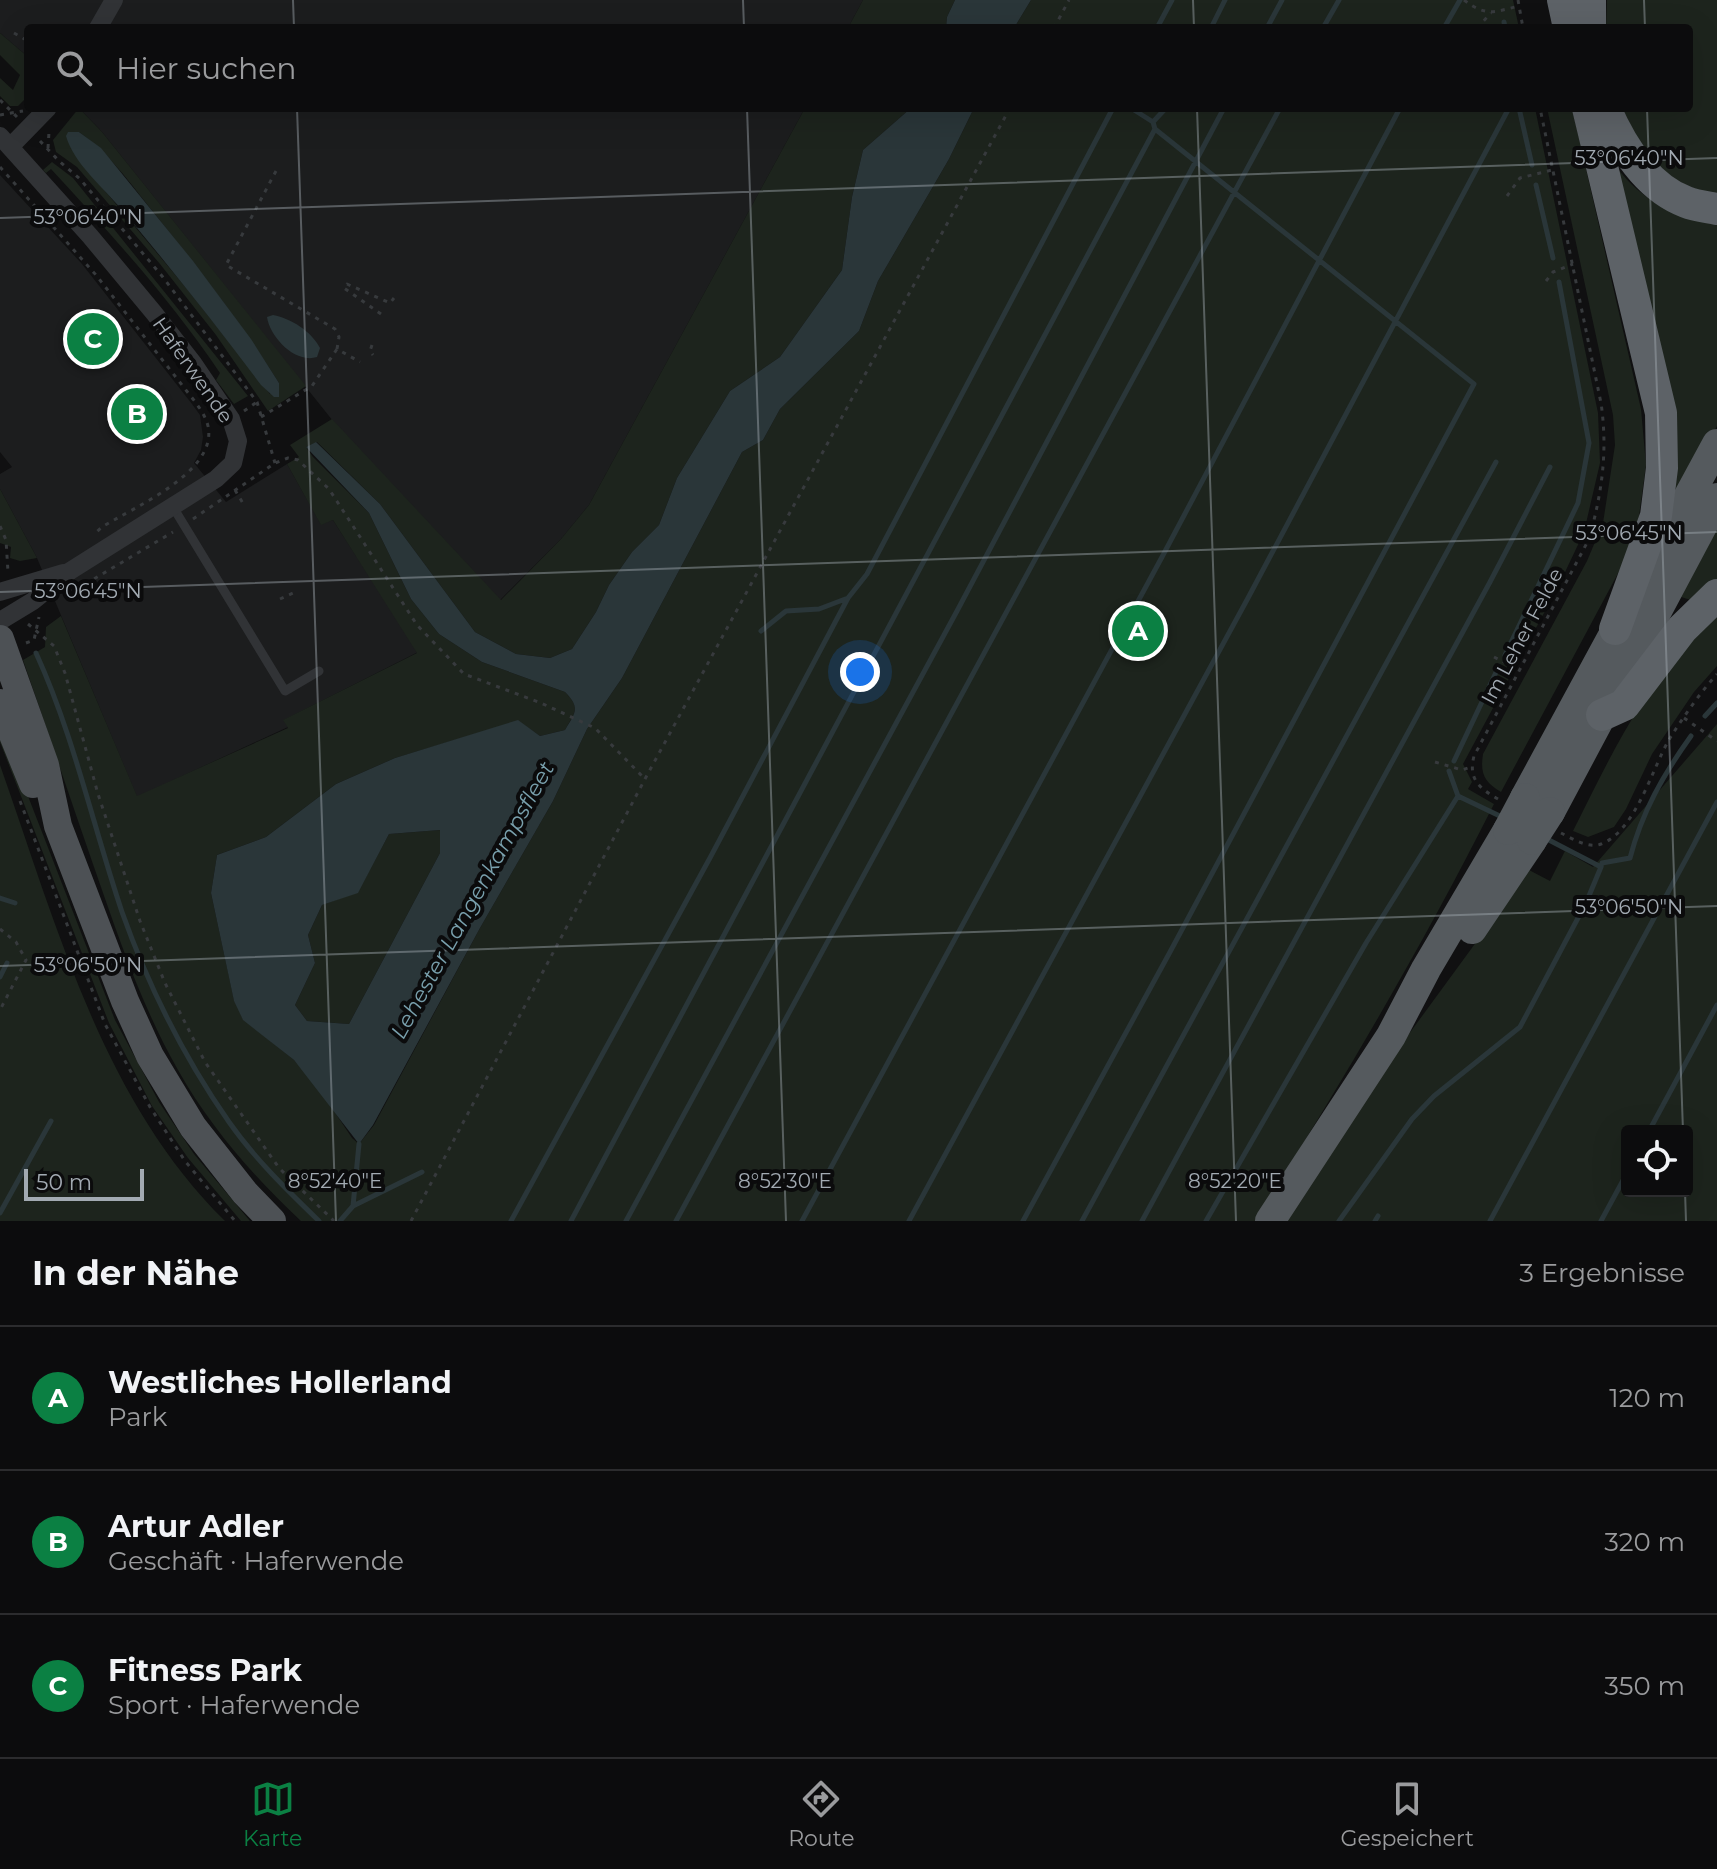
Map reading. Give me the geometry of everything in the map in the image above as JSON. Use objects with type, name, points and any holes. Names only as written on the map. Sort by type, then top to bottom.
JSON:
[{"type":"highway","points":[[1563,0],[1568,24]]},
{"type":"highway","points":[[1590,0],[1590,24]]},
{"type":"highway","points":[[1589,112],[1661,413],[1662,468],[1656,516],[1615,629]]},
{"type":"highway","points":[[1607,112],[1623,146],[1665,191],[1687,203],[1717,209]]},
{"type":"highway","points":[[1529,818],[1615,629],[1717,444]]},
{"type":"highway","points":[[1270,1221],[1391,1036],[1426,969],[1602,715],[1717,498]]},
{"type":"highway","points":[[1602,715],[1624,705],[1682,629],[1717,595]]},
{"type":"main road","points":[[0,639],[45,765],[58,826],[125,1001],[150,1056],[193,1127],[245,1193],[272,1221]]},
{"type":"main road","points":[[0,703],[29,776],[58,826]]},
{"type":"street","points":[[100,24],[114,0]]},
{"type":"street","points":[[5,141],[50,117]]},
{"type":"street","name":"Haferwende","points":[[0,621],[74,580],[216,479],[233,463],[238,441],[231,419],[193,363],[154,313],[5,141]]},
{"type":"street","name":"Haferwende","points":[[0,592],[74,580]]},
{"type":"lane","points":[[173,507],[285,691],[319,671]]},
{"type":"path","points":[[1056,24],[1069,0]]},
{"type":"path","points":[[1464,0],[1476,10],[1491,13],[1519,6]]},
{"type":"path","points":[[1518,0],[1522,24]]},
{"type":"path","points":[[1481,24],[1491,13]]},
{"type":"path","points":[[14,33],[24,39]]},
{"type":"path","points":[[0,100],[12,111],[0,115]]},
{"type":"path","points":[[411,1221],[645,779],[1008,112]]},
{"type":"path","name":"Im Leher Felde","points":[[1471,767],[1589,539],[1605,465],[1601,403],[1541,112]]},
{"type":"path","points":[[50,117],[47,136],[49,152],[80,179],[162,276],[257,402],[275,463]]},
{"type":"path","points":[[0,167],[96,275],[189,394],[208,426],[204,453],[186,476],[102,527],[92,537]]},
{"type":"path","points":[[1507,196],[1520,178],[1552,170]]},
{"type":"path","points":[[261,417],[312,386],[337,349],[339,337],[335,329],[226,265],[276,171]]},
{"type":"path","points":[[1546,281],[1553,272],[1573,264]]},
{"type":"path","points":[[381,314],[344,288],[347,284],[390,303],[394,298]]},
{"type":"path","points":[[372,345],[370,351],[373,355]]},
{"type":"path","points":[[337,349],[360,362]]},
{"type":"path","points":[[74,580],[184,524],[275,463],[288,458],[298,460],[329,489],[417,625],[464,674],[595,728],[645,779]]},
{"type":"path","points":[[235,490],[244,505]]},
{"type":"path","points":[[0,526],[6,540],[6,565],[16,568]]},
{"type":"path","points":[[280,599],[293,593]]},
{"type":"path","points":[[40,614],[36,633],[54,646],[65,673],[98,794],[140,921],[165,983],[205,1062],[279,1168],[334,1221]]},
{"type":"path","points":[[1494,657],[1520,670]]},
{"type":"path","points":[[1435,762],[1462,770],[1471,767],[1478,786],[1529,818],[1580,842],[1598,846],[1617,836],[1635,809],[1669,740],[1717,674]]},
{"type":"path","points":[[1684,718],[1717,741]]},
{"type":"path","points":[[0,929],[16,942],[26,960],[0,1010]]},
{"type":"shaded area","points":[[0,0],[863,0],[850,24],[24,24],[24,54],[0,33]]},
{"type":"shaded area","points":[[863,0],[955,0],[946,24],[850,24]]},
{"type":"shaded area","points":[[1031,0],[1513,0],[1518,24],[1016,24]]},
{"type":"shaded area","points":[[1607,0],[1717,0],[1717,195],[1683,184],[1658,165],[1638,139],[1624,112],[1693,112],[1693,24],[1606,24]]},
{"type":"shaded area","points":[[0,33],[24,54],[24,100],[18,106],[10,106],[0,96],[0,78],[13,90],[20,75],[0,55]]},
{"type":"shaded area","points":[[76,112],[83,112],[306,386],[268,411],[216,335],[160,264],[77,167],[56,152],[53,140]],"holes":[[[79,132],[110,160],[203,275],[250,339],[279,383],[270,394],[85,167]]]},
{"type":"shaded area","points":[[83,112],[803,112],[589,505],[561,539],[500,600],[337,426]]},
{"type":"shaded area","points":[[803,112],[906,112],[863,150],[852,197],[842,270],[780,357],[730,391],[677,478],[659,525],[632,552],[572,649],[550,658],[516,654],[475,632],[380,504],[317,442],[306,447],[369,513],[411,599],[439,634],[482,662],[565,692],[575,706],[565,730],[540,736],[518,721],[395,758],[336,784],[266,837],[217,855],[211,893],[234,1000],[243,1019],[294,1060],[316,1084],[359,1144],[374,1125],[480,928],[553,801],[587,729],[622,678],[742,452],[763,440],[780,409],[859,331],[878,281],[949,159],[972,112],[1536,112],[1598,413],[1600,463],[1584,532],[1463,764],[1472,782],[1468,789],[1494,804],[1379,1016],[1255,1221],[301,1221],[266,1187],[219,1131],[165,1046],[122,945],[23,660],[45,647],[46,627],[61,616],[137,796],[288,728],[283,720],[417,653],[333,520],[321,525],[287,464],[299,457],[290,445],[332,419],[501,600],[561,539],[589,505]]},
{"type":"shaded area","points":[[1548,112],[1573,112],[1641,409],[1646,465],[1639,516],[1623,564],[1501,792],[1484,776],[1483,754],[1587,561],[1603,523],[1615,445],[1613,415]]},
{"type":"shaded area","points":[[52,162],[73,178],[248,396],[234,404],[216,380],[220,373],[161,294],[51,169],[46,173],[43,170]]},
{"type":"shaded area","points":[[1617,168],[1638,190],[1661,206],[1688,218],[1717,224],[1717,426],[1659,536],[1667,486]]},
{"type":"shaded area","points":[[0,175],[82,264],[200,415],[203,437],[194,463],[226,502],[287,464],[321,524],[333,520],[418,652],[284,720],[288,727],[137,797],[37,558],[0,489],[0,474],[12,467],[0,452]]},
{"type":"shaded area","points":[[0,489],[37,558],[20,561],[10,558],[11,547],[0,543]]},
{"type":"shaded area","points":[[1717,522],[1717,585],[1697,602],[1678,596]]},
{"type":"shaded area","points":[[1717,617],[1717,666],[1694,692],[1652,754],[1614,827],[1588,837],[1573,831],[1623,734],[1652,688],[1685,646]]},
{"type":"shaded area","points":[[0,724],[115,1020],[159,1102],[194,1154],[250,1221],[241,1221],[188,1158],[152,1106],[109,1023],[0,742]]},
{"type":"shaded area","points":[[1717,724],[1717,1221],[1287,1221],[1406,1038],[1529,870],[1550,881],[1565,851],[1593,867]]},
{"type":"shaded area","points":[[0,765],[63,947],[115,1065],[146,1121],[182,1173],[225,1221],[0,1221]]},
{"type":"shaded area","points":[[440,830],[440,853],[349,1024],[307,1021],[295,1005],[315,963],[308,935],[322,905],[358,892],[389,834]]},
{"type":"water","points":[[955,0],[1031,0],[1016,24],[946,24]]},
{"type":"water","points":[[906,112],[972,112],[949,159],[878,281],[859,331],[780,409],[763,440],[742,452],[622,678],[587,729],[553,801],[373,1125],[359,1144],[294,1060],[243,1020],[234,1001],[211,893],[217,855],[266,837],[336,784],[395,758],[518,720],[540,736],[565,730],[575,707],[565,692],[482,662],[439,634],[411,599],[369,513],[306,447],[316,442],[380,504],[475,632],[516,654],[550,658],[572,649],[632,552],[659,525],[677,478],[730,391],[780,357],[842,270],[852,197],[863,150]],"holes":[[[440,830],[440,853],[349,1024],[307,1021],[295,1005],[315,963],[308,935],[322,905],[358,893],[389,834]]]},
{"type":"water","points":[[68,132],[79,132],[101,148],[193,261],[251,339],[279,383],[279,397],[274,397],[261,385],[158,253],[82,166],[70,146],[66,136]]},
{"type":"water","points":[[273,315],[287,319],[312,336],[320,348],[317,357],[300,357],[285,347],[269,325],[267,317]]},
{"type":"waterway","points":[[1159,24],[1172,0]]},
{"type":"waterway","points":[[1213,24],[1225,0]]},
{"type":"waterway","points":[[1269,24],[1282,0]]},
{"type":"waterway","points":[[1325,24],[1339,0]]},
{"type":"waterway","points":[[1446,24],[1460,0]]},
{"type":"waterway","points":[[761,631],[786,611],[819,609],[848,598],[867,574],[1111,112]]},
{"type":"waterway","points":[[1023,1221],[1474,384],[1137,112]]},
{"type":"waterway","points":[[1153,122],[1162,112]]},
{"type":"waterway","points":[[626,1221],[957,611],[1222,112]]},
{"type":"waterway","points":[[676,1221],[1278,112]]},
{"type":"waterway","points":[[802,1221],[1162,557],[1398,112]]},
{"type":"waterway","points":[[909,1221],[1248,598],[1507,112]]},
{"type":"waterway","points":[[1520,112],[1532,165]]},
{"type":"waterway","points":[[571,1221],[1155,129]]},
{"type":"waterway","points":[[1536,185],[1553,258]]},
{"type":"waterway","points":[[1505,655],[1578,503],[1589,443],[1559,282]]},
{"type":"waterway","points":[[1082,1221],[1496,462]]},
{"type":"waterway","points":[[1142,1221],[1550,467]]},
{"type":"waterway","points":[[511,1221],[848,598]]},
{"type":"waterway","name":"Lehester Langenkampsfleet","points":[[36,653],[72,749],[122,912],[169,1021],[197,1073],[239,1136],[319,1221]]},
{"type":"waterway","points":[[1454,761],[1499,666]]},
{"type":"waterway","points":[[1705,716],[1717,703]]},
{"type":"waterway","points":[[1601,867],[1602,863],[1630,858],[1654,794],[1691,736]]},
{"type":"waterway","points":[[1449,771],[1458,796],[1504,818]]},
{"type":"waterway","points":[[1206,1221],[1366,943],[1458,796]]},
{"type":"waterway","points":[[1490,1221],[1717,802]]},
{"type":"waterway","points":[[1545,838],[1601,867]]},
{"type":"waterway","points":[[1339,1221],[1412,1119],[1434,1096],[1520,1027],[1586,903],[1601,867]]},
{"type":"waterway","points":[[0,898],[15,903]]},
{"type":"waterway","points":[[0,977],[7,963]]},
{"type":"waterway","points":[[1652,1125],[1717,1005]]},
{"type":"waterway","points":[[0,1213],[51,1121]]},
{"type":"waterway","name":"Lehester Langenkampsfleet","points":[[340,1221],[353,1206],[359,1144]]},
{"type":"waterway","points":[[353,1206],[422,1172]]},
{"type":"waterway","points":[[1601,1221],[1621,1184]]},
{"type":"waterway","points":[[1375,1221],[1378,1216]]},
{"type":"place","name":"Fitness Park","points":[[93,339]]},
{"type":"place","name":"Artur Adler","points":[[137,414]]},
{"type":"place","name":"Westliches Hollerland","points":[[1138,631]]}]
